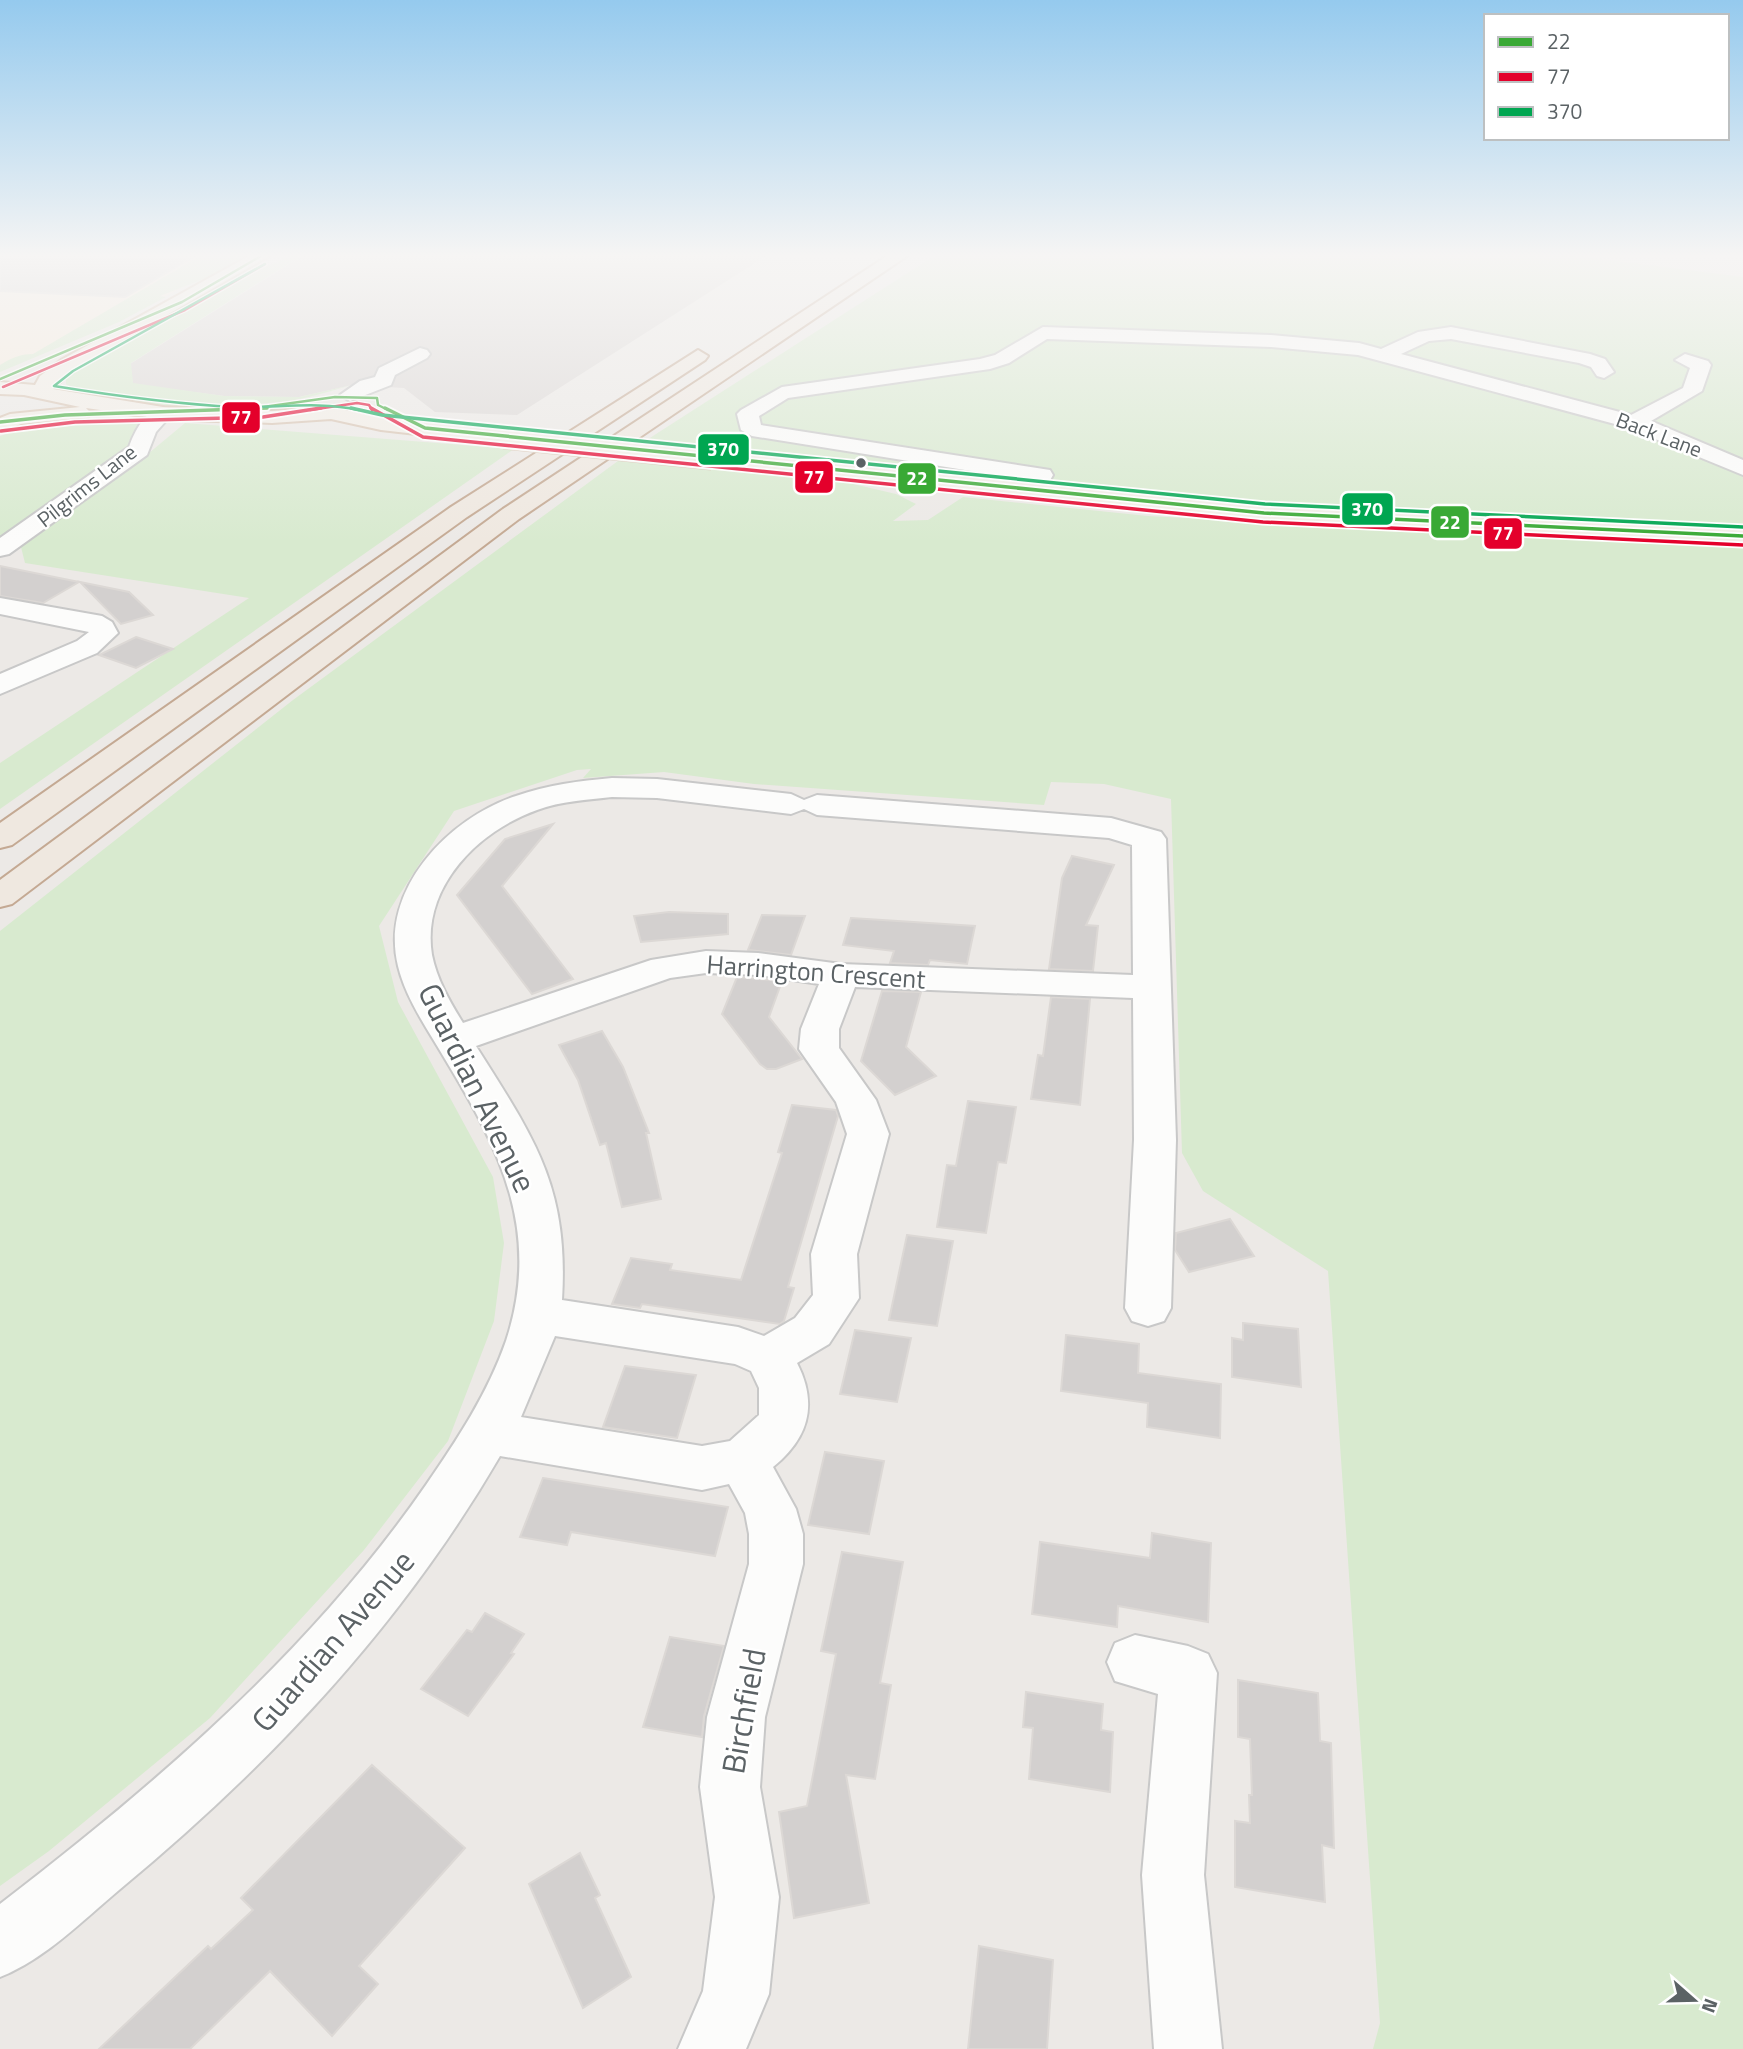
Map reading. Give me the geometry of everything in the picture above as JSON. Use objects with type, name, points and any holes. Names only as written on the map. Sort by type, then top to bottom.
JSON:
[{"type":"highway","points":[[0,838],[459,512],[705,352]]},
{"type":"highway","points":[[0,897],[70,841],[512,514],[751,352]]},
{"type":"main road","points":[[0,379],[65,352]]},
{"type":"main road","points":[[6,422],[43,405],[46,400],[41,393],[55,372],[92,352]]},
{"type":"main road","name":"Pilgrims Lane","points":[[0,388],[24,388],[163,412]]},
{"type":"main road","name":"Pilgrims Lane","points":[[331,410],[350,395],[377,398],[378,405]]},
{"type":"main road","name":"Pilgrims Lane","points":[[378,405],[425,428]]},
{"type":"main road","name":"Pilgrims Lane","points":[[6,422],[67,413],[163,412],[272,417],[331,410],[363,412],[378,405]]},
{"type":"main road","name":"Pilgrims Lane","points":[[331,410],[381,424],[1033,491],[1316,517],[1743,536]]},
{"type":"street","name":"Back Lane","points":[[1014,352],[983,365],[782,393],[748,414],[752,430],[1042,475],[1033,491]]},
{"type":"street","name":"Back Lane","points":[[1368,352],[1634,422],[1743,468]]},
{"type":"street","points":[[1382,356],[1391,352]]},
{"type":"street","points":[[1550,352],[1598,363],[1604,372]]},
{"type":"street","points":[[350,395],[384,381],[386,372],[421,354]]},
{"type":"street","points":[[1634,422],[1692,391],[1701,365],[1685,360]]},
{"type":"street","name":"Pilgrims Lane","points":[[0,549],[139,450],[146,429],[163,412]]},
{"type":"street","points":[[0,606],[92,622],[102,628],[104,634],[92,645],[0,685]]},
{"type":"street","name":"Guardian Avenue","points":[[0,1945],[84,1880],[253,1734],[345,1637],[428,1529],[487,1433],[518,1370],[537,1315],[540,1241],[531,1183],[496,1112],[424,989],[413,944],[418,903],[438,865],[464,837],[498,813],[537,799],[604,786],[1111,828],[1149,839],[1150,987]]},
{"type":"street","name":"Harrington Crescent","points":[[453,1040],[664,968],[706,962],[758,964],[841,975],[1150,987]]},
{"type":"street","points":[[768,1357],[812,1331],[836,1298],[834,1254],[868,1134],[866,1117],[859,1102],[819,1049],[820,1029],[841,975]]},
{"type":"street","points":[[1148,1308],[1155,1140],[1150,987]]},
{"type":"street","points":[[487,1433],[702,1468],[742,1460],[759,1450],[775,1435],[785,1416],[787,1394],[780,1375],[768,1357],[738,1346],[537,1315]]},
{"type":"street","name":"Birchfield","points":[[712,2049],[736,1994],[747,1897],[730,1787],[736,1717],[776,1564],[776,1534],[770,1509],[742,1460]]},
{"type":"street","points":[[1135,1662],[1188,1673],[1173,1875],[1188,2049]]},
{"type":"shaded area","points":[[0,352],[47,352],[0,371]]},
{"type":"shaded area","points":[[150,352],[616,352],[517,415],[435,412],[404,388],[352,385],[299,397],[224,396],[133,384],[130,364]]},
{"type":"green space","points":[[49,352],[0,372],[0,365],[16,357]]},
{"type":"green space","points":[[103,352],[149,352],[131,363],[133,383],[224,396],[299,397],[352,385],[273,403],[175,407],[140,405],[83,394],[66,384],[66,377],[63,376]]},
{"type":"green space","points":[[785,352],[1743,352],[1743,544],[1270,505],[642,443]]},
{"type":"green space","points":[[136,418],[145,422],[127,451],[0,540],[0,436],[50,421]]},
{"type":"green space","points":[[185,423],[514,449],[0,809],[0,763],[249,598],[25,563],[21,547],[131,468]]},
{"type":"green space","points":[[622,458],[836,480],[896,494],[916,504],[893,521],[928,520],[963,497],[1148,516],[1743,547],[1743,2049],[1373,2049],[1380,2023],[1328,1271],[1203,1191],[1182,1153],[1171,799],[1104,784],[1051,782],[1044,805],[754,784],[664,772],[583,778],[591,769],[577,770],[454,811],[379,926],[398,1002],[493,1177],[504,1243],[494,1321],[448,1441],[364,1550],[210,1718],[49,1851],[0,1886],[0,931],[293,700]]},
{"type":"building","points":[[0,566],[79,582],[43,603],[0,596]]},
{"type":"building","points":[[80,582],[129,592],[153,615],[121,624]]},
{"type":"building","points":[[136,637],[173,649],[136,668],[99,655]]},
{"type":"building","points":[[553,824],[502,886],[573,979],[532,994],[457,895],[505,839]]},
{"type":"building","points":[[1072,856],[1114,865],[1086,925],[1098,926],[1093,971],[1049,969],[1062,878]]},
{"type":"building","points":[[669,912],[728,914],[728,934],[641,942],[634,916]]},
{"type":"building","points":[[762,915],[805,916],[791,955],[748,950]]},
{"type":"building","points":[[851,918],[975,926],[967,964],[930,960],[928,965],[890,963],[894,951],[843,945]]},
{"type":"building","points":[[737,977],[782,981],[769,1017],[802,1059],[776,1069],[767,1069],[760,1064],[722,1014]]},
{"type":"building","points":[[882,991],[921,992],[906,1047],[936,1076],[895,1095],[861,1061]]},
{"type":"building","points":[[1051,997],[1090,999],[1080,1105],[1031,1099],[1038,1055],[1043,1056]]},
{"type":"building","points":[[602,1031],[623,1067],[649,1133],[646,1133],[661,1199],[622,1207],[606,1143],[600,1145],[578,1080],[559,1045]]},
{"type":"building","points":[[968,1101],[1016,1107],[1006,1163],[998,1162],[986,1233],[937,1227],[947,1165],[956,1166]]},
{"type":"building","points":[[792,1105],[836,1110],[838,1116],[788,1287],[794,1288],[784,1321],[780,1324],[642,1304],[640,1308],[612,1304],[631,1258],[672,1264],[670,1270],[741,1280],[782,1153],[778,1152]]},
{"type":"building","points":[[1230,1219],[1254,1256],[1189,1272],[1175,1250],[1176,1233]]},
{"type":"building","points":[[907,1235],[953,1241],[937,1326],[889,1320]]},
{"type":"building","points":[[1243,1323],[1298,1329],[1301,1387],[1232,1377],[1232,1338],[1243,1340]]},
{"type":"building","points":[[855,1330],[911,1338],[897,1402],[840,1394]]},
{"type":"building","points":[[1066,1335],[1139,1344],[1138,1373],[1221,1384],[1220,1438],[1147,1427],[1148,1403],[1061,1391]]},
{"type":"building","points":[[625,1366],[696,1375],[677,1438],[603,1427]]},
{"type":"building","points":[[825,1452],[884,1461],[869,1534],[808,1525]]},
{"type":"building","points":[[543,1478],[728,1507],[715,1556],[571,1532],[567,1545],[520,1537]]},
{"type":"building","points":[[1152,1533],[1211,1543],[1208,1622],[1118,1606],[1117,1627],[1032,1614],[1040,1542],[1150,1558]]},
{"type":"building","points":[[842,1552],[903,1562],[880,1683],[891,1685],[875,1779],[846,1775],[869,1903],[794,1918],[779,1812],[807,1806],[836,1654],[821,1651]]},
{"type":"building","points":[[485,1613],[524,1634],[511,1653],[514,1654],[468,1716],[421,1689],[467,1630],[472,1632]]},
{"type":"building","points":[[670,1637],[724,1646],[704,1716],[702,1737],[643,1727]]},
{"type":"building","points":[[1238,1680],[1318,1693],[1320,1741],[1331,1743],[1334,1848],[1322,1845],[1325,1902],[1235,1887],[1235,1821],[1250,1823],[1249,1795],[1252,1795],[1250,1739],[1238,1737]]},
{"type":"building","points":[[1026,1692],[1103,1704],[1101,1730],[1113,1732],[1110,1792],[1029,1779],[1033,1728],[1023,1727]]},
{"type":"building","points":[[372,1765],[465,1848],[359,1966],[378,1984],[332,2036],[270,1971],[190,2049],[99,2049],[208,1946],[211,1949],[253,1910],[241,1898]]},
{"type":"building","points":[[580,1853],[600,1895],[595,1898],[631,1977],[583,2008],[529,1884]]},
{"type":"building","points":[[979,1946],[1053,1960],[1047,2049],[968,2049]]},
{"type":"transit line","name":"22","points":[[0,379],[65,352]]},
{"type":"transit line","name":"77","points":[[3,387],[87,352]]},
{"type":"transit line","name":"370","points":[[108,352],[73,371],[54,386],[164,404],[272,408],[331,404],[382,415],[1265,504],[1743,527]]},
{"type":"transit line","name":"22","points":[[0,422],[65,415],[261,409],[335,397],[363,396],[377,398],[378,405],[425,428],[504,437],[1264,513],[1743,536]]},
{"type":"transit line","name":"77","points":[[1,431],[75,422],[263,417],[357,403],[369,405],[373,412],[423,437],[503,446],[1263,522],[1743,545]]}]
